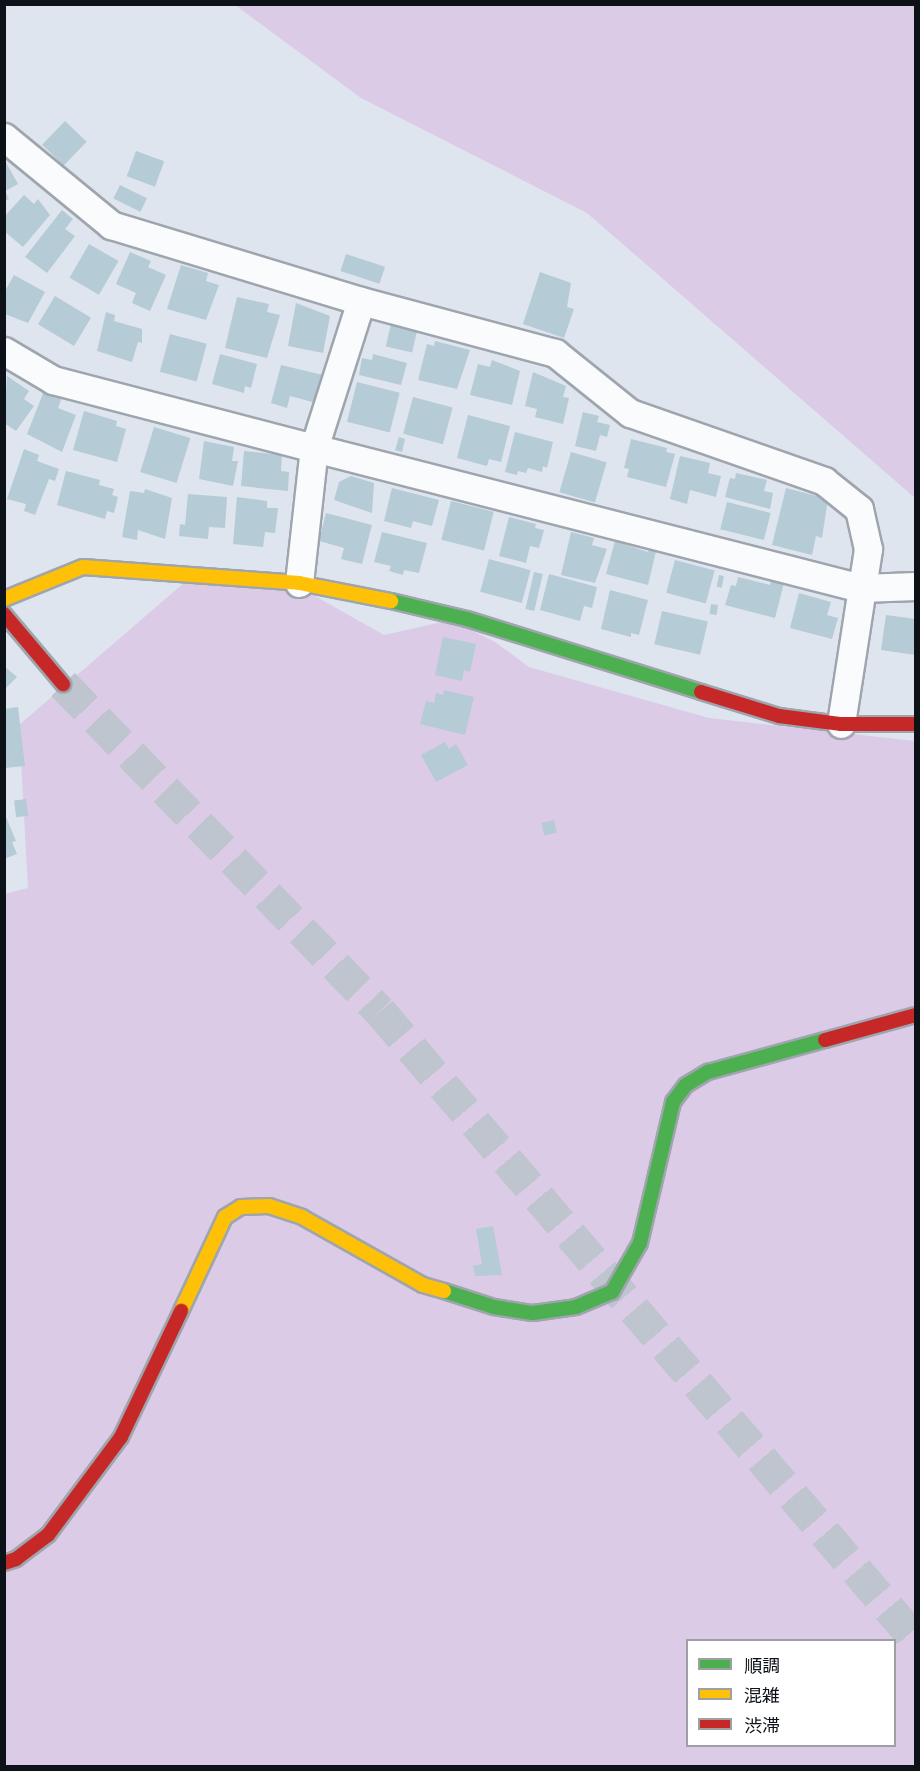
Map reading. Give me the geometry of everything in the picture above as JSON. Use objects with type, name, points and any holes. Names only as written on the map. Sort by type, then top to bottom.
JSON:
[{"type":"main road","points":[[4,600],[83,567],[299,583],[350,591],[467,619],[779,716],[841,724],[915,724]]},
{"type":"main road","points":[[4,614],[63,684]]},
{"type":"main road","points":[[4,1563],[16,1559],[55,1527],[120,1437],[225,1217],[241,1208],[269,1206],[302,1216],[423,1285],[494,1307],[533,1314],[576,1308],[612,1292],[629,1268],[640,1243],[673,1102],[686,1086],[708,1072],[915,1015]]},
{"type":"street","points":[[4,137],[111,225],[361,302],[555,353],[630,413],[824,481],[859,509],[868,549],[841,724]]},
{"type":"street","points":[[299,583],[314,448],[361,302]]},
{"type":"street","points":[[4,351],[53,380],[314,448],[861,588],[915,586]]},
{"type":"shaded area","points":[[235,5],[915,5],[915,498],[587,213],[361,98]]},
{"type":"shaded area","points":[[185,582],[299,587],[384,635],[451,620],[495,642],[529,667],[709,718],[915,741],[915,1766],[5,1766],[4,894],[28,888],[19,725]]},
{"type":"building","points":[[65,121],[87,142],[64,166],[42,145]]},
{"type":"building","points":[[136,151],[164,161],[155,187],[127,176]]},
{"type":"building","points":[[4,159],[18,184],[5,191],[9,199],[4,201]]},
{"type":"building","points":[[120,185],[147,198],[140,212],[113,198]]},
{"type":"building","points":[[24,195],[34,204],[38,199],[50,215],[23,247],[4,231],[4,217]]},
{"type":"building","points":[[62,210],[73,219],[65,229],[75,236],[47,273],[25,257]]},
{"type":"building","points":[[89,244],[118,261],[99,295],[70,278]]},
{"type":"building","points":[[130,252],[151,261],[148,267],[166,275],[150,311],[132,303],[136,293],[116,284]]},
{"type":"building","points":[[346,254],[385,267],[379,284],[340,271]]},
{"type":"building","points":[[181,265],[208,273],[206,281],[219,285],[206,320],[167,309]]},
{"type":"building","points":[[540,272],[571,283],[567,307],[574,309],[564,338],[523,324]]},
{"type":"building","points":[[14,275],[45,292],[28,323],[5,314],[4,293]]},
{"type":"building","points":[[55,296],[91,318],[74,346],[38,324]]},
{"type":"building","points":[[237,297],[269,304],[267,312],[280,315],[267,358],[225,348]]},
{"type":"building","points":[[296,303],[330,316],[323,353],[288,346]]},
{"type":"building","points":[[106,312],[115,315],[114,321],[142,329],[142,343],[138,342],[132,362],[97,351]]},
{"type":"building","points":[[391,324],[417,330],[412,352],[386,346]]},
{"type":"building","points":[[170,334],[207,344],[197,382],[160,372]]},
{"type":"building","points":[[435,341],[470,350],[457,389],[418,380],[427,344],[434,346]]},
{"type":"building","points":[[220,354],[257,364],[251,388],[245,386],[244,393],[212,384]]},
{"type":"building","points":[[373,354],[407,363],[401,385],[359,375],[362,358],[372,360]]},
{"type":"building","points":[[492,360],[520,371],[512,405],[470,395],[478,364],[490,367]]},
{"type":"building","points":[[281,365],[323,375],[316,403],[290,396],[287,408],[271,403]]},
{"type":"building","points":[[533,372],[566,386],[563,397],[569,398],[563,424],[535,417],[537,409],[525,406]]},
{"type":"building","points":[[7,376],[29,391],[24,399],[34,406],[16,431],[4,423]]},
{"type":"building","points":[[357,382],[400,393],[390,432],[347,422]]},
{"type":"building","points":[[44,391],[62,397],[58,408],[76,415],[62,452],[27,434]]},
{"type":"building","points":[[413,397],[453,408],[443,444],[403,434]]},
{"type":"building","points":[[84,411],[117,421],[116,426],[126,429],[117,462],[73,450]]},
{"type":"building","points":[[583,412],[599,416],[597,422],[610,425],[607,437],[600,435],[596,451],[575,446]]},
{"type":"building","points":[[468,415],[510,426],[501,462],[489,459],[487,466],[457,458]]},
{"type":"building","points":[[154,427],[190,438],[177,483],[140,472]]},
{"type":"building","points":[[515,432],[553,442],[547,468],[543,466],[542,472],[528,468],[526,473],[518,471],[517,475],[505,472]]},
{"type":"building","points":[[399,437],[405,439],[402,452],[395,450]]},
{"type":"building","points":[[631,439],[667,448],[666,452],[675,454],[666,487],[627,477],[629,469],[624,468]]},
{"type":"building","points":[[204,441],[234,447],[232,461],[238,461],[233,486],[199,479]]},
{"type":"building","points":[[24,449],[39,455],[37,461],[59,469],[55,481],[49,479],[35,515],[24,511],[26,504],[7,499]]},
{"type":"building","points":[[244,451],[282,455],[281,471],[289,472],[288,491],[241,486]]},
{"type":"building","points":[[571,452],[607,462],[595,503],[559,492]]},
{"type":"building","points":[[680,456],[710,463],[708,473],[721,476],[716,497],[690,490],[687,504],[670,499]]},
{"type":"building","points":[[66,471],[100,480],[99,485],[114,489],[112,495],[118,497],[114,513],[107,511],[105,519],[57,505]]},
{"type":"building","points":[[736,473],[767,480],[764,491],[773,493],[770,509],[725,497],[730,478],[735,479]]},
{"type":"building","points":[[351,476],[374,483],[372,513],[334,500],[339,482]]},
{"type":"building","points":[[392,488],[439,500],[432,526],[413,521],[411,528],[384,521]]},
{"type":"building","points":[[786,488],[828,499],[822,538],[816,536],[812,555],[772,545]]},
{"type":"building","points":[[145,489],[172,498],[165,539],[138,530],[137,540],[122,537],[130,491],[144,493]]},
{"type":"building","points":[[188,494],[227,497],[225,528],[209,527],[208,539],[179,536],[180,524],[185,525]]},
{"type":"building","points":[[237,497],[267,501],[267,508],[278,508],[275,533],[265,532],[263,547],[233,544]]},
{"type":"building","points":[[451,501],[494,512],[484,550],[441,540]]},
{"type":"building","points":[[727,502],[771,513],[764,540],[720,529]]},
{"type":"building","points":[[326,513],[372,525],[362,564],[341,559],[344,548],[319,541]]},
{"type":"building","points":[[509,517],[536,524],[535,528],[544,530],[539,548],[530,546],[526,563],[499,556]]},
{"type":"building","points":[[382,532],[427,543],[419,573],[404,570],[403,575],[389,571],[391,566],[374,562]]},
{"type":"building","points":[[571,532],[594,538],[592,545],[607,549],[595,583],[561,575]]},
{"type":"building","points":[[615,541],[648,552],[649,549],[656,551],[648,585],[606,574]]},
{"type":"building","points":[[489,559],[531,570],[522,603],[480,592]]},
{"type":"building","points":[[675,560],[715,571],[706,603],[666,593]]},
{"type":"building","points":[[534,572],[543,574],[534,611],[525,609]]},
{"type":"building","points":[[549,574],[597,587],[592,608],[584,606],[580,621],[540,610]]},
{"type":"building","points":[[719,575],[724,576],[722,588],[717,587]]},
{"type":"building","points":[[738,577],[770,585],[771,580],[784,583],[775,618],[725,605],[731,585],[736,586]]},
{"type":"building","points":[[610,590],[648,600],[639,635],[631,633],[631,637],[601,629]]},
{"type":"building","points":[[799,593],[831,602],[827,615],[838,618],[832,639],[790,628]]},
{"type":"building","points":[[711,604],[718,605],[717,615],[710,614]]},
{"type":"building","points":[[662,611],[708,622],[700,655],[654,644]]},
{"type":"building","points":[[886,615],[916,619],[916,655],[881,650]]},
{"type":"building","points":[[443,637],[476,644],[470,672],[464,670],[462,681],[435,675]]},
{"type":"building","points":[[4,666],[17,677],[4,690]]},
{"type":"building","points":[[444,690],[474,697],[465,735],[420,724],[426,701],[434,703],[436,693],[443,695]]},
{"type":"building","points":[[18,707],[25,766],[4,768],[4,709]]},
{"type":"building","points":[[445,742],[449,749],[456,744],[468,765],[436,782],[421,755]]},
{"type":"building","points":[[26,799],[28,816],[16,817],[14,800]]},
{"type":"building","points":[[4,812],[16,841],[12,842],[17,854],[4,859]]},
{"type":"building","points":[[554,820],[557,833],[544,836],[541,823]]},
{"type":"building","points":[[493,1226],[502,1275],[475,1276],[473,1266],[482,1264],[476,1229]]},
{"type":"tunnel","points":[[63,684],[380,1011],[916,1640]]},
{"type":"traffic: fast","points":[[391,601],[467,619],[701,692]]},
{"type":"traffic: fast","points":[[444,1291],[494,1307],[533,1313],[576,1307],[612,1292],[640,1243],[673,1102],[686,1085],[708,1072],[825,1040]]},
{"type":"traffic: slow","points":[[4,599],[83,567],[299,583],[391,601]]},
{"type":"traffic: slow","points":[[181,1311],[225,1217],[241,1207],[269,1206],[302,1217],[423,1285],[444,1291]]},
{"type":"traffic: jam","points":[[4,614],[63,684]]},
{"type":"traffic: jam","points":[[701,692],[779,716],[841,724],[916,724]]},
{"type":"traffic: jam","points":[[825,1040],[916,1015]]},
{"type":"traffic: jam","points":[[4,1563],[16,1559],[48,1535],[121,1437],[181,1311]]}]
